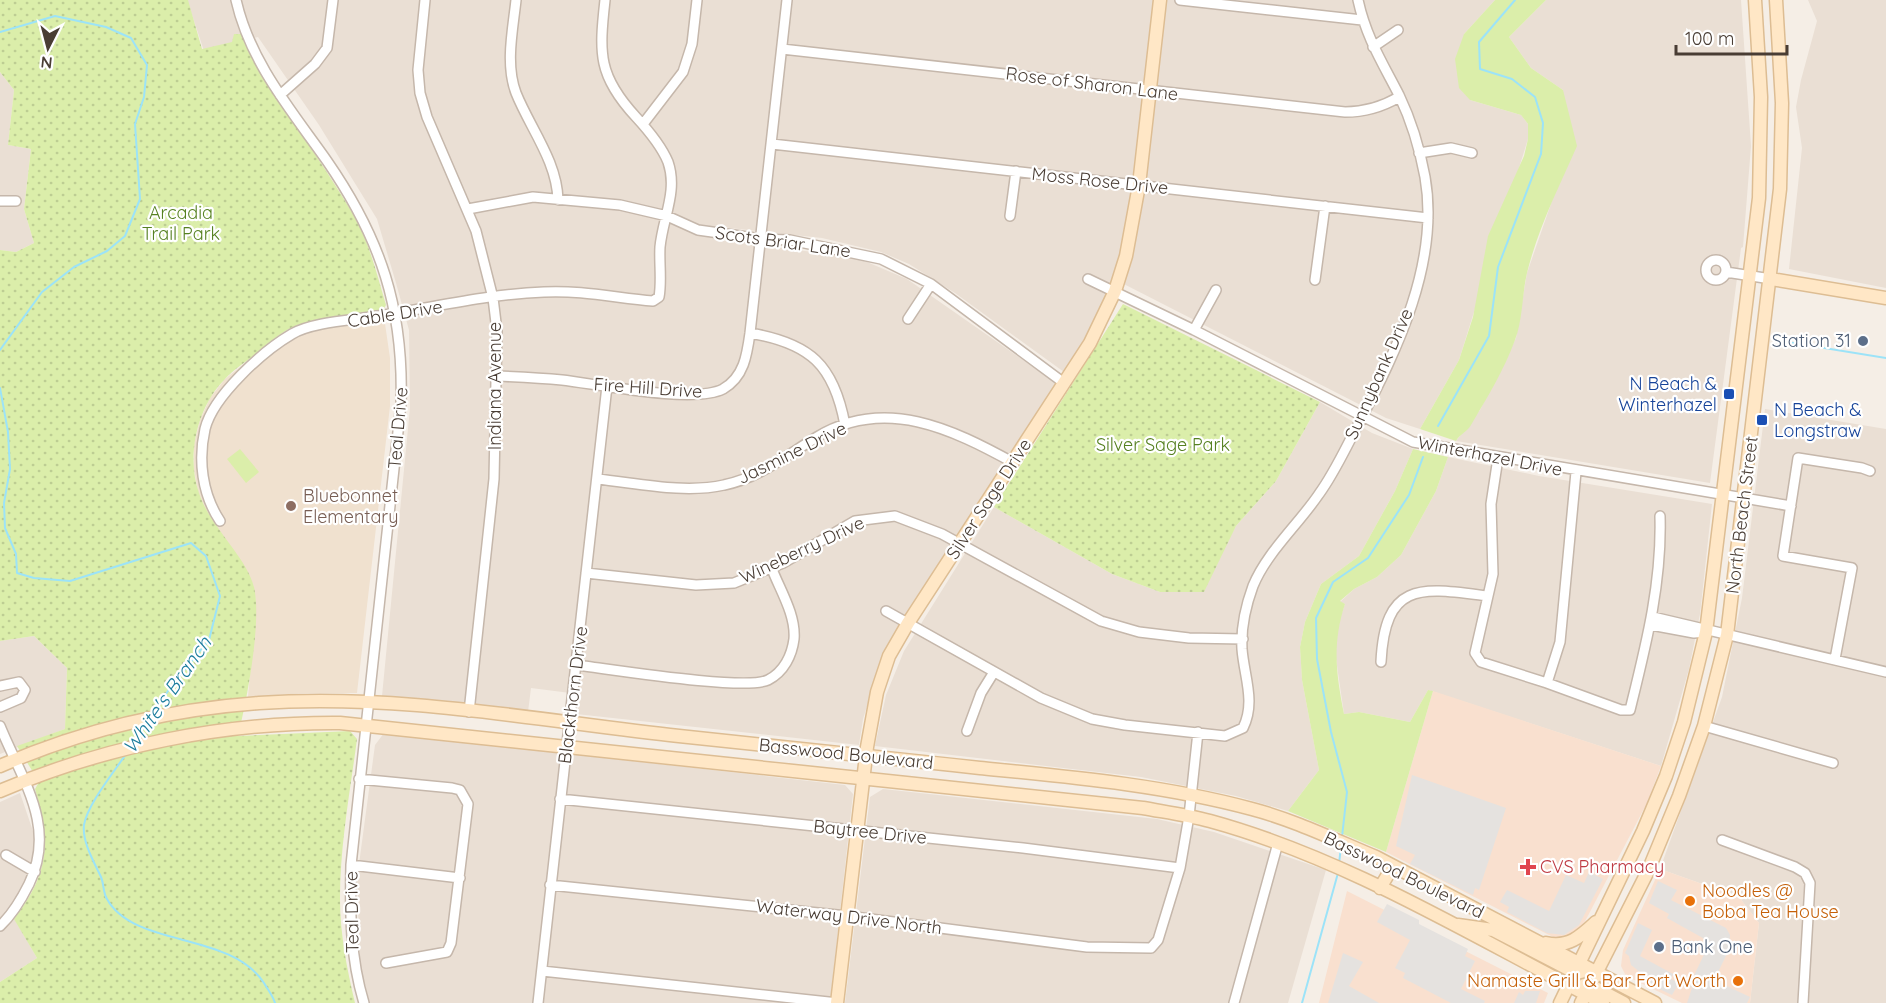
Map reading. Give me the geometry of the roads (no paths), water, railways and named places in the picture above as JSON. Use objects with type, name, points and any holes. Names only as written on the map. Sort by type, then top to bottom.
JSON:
[{"type":"main road","name":"Silver Sage Drive","points":[[837,1003],[865,756],[886,665],[908,624],[1090,343],[1114,291],[1126,256],[1139,185],[1160,0]]},
{"type":"main road","name":"North Beach Street","points":[[1560,1003],[1603,915],[1662,784],[1684,723],[1706,632],[1759,198],[1762,128],[1755,0]]},
{"type":"main road","name":"North Beach Street","points":[[1585,994],[1648,871],[1681,789],[1704,726],[1727,635],[1779,211],[1782,113],[1776,0]]},
{"type":"main road","points":[[1761,114],[1782,113]]},
{"type":"main road","points":[[1762,128],[1782,128]]},
{"type":"main road","points":[[1771,279],[1886,298]]},
{"type":"main road","name":"Basswood Boulevard","points":[[0,766],[42,749],[112,728],[229,705],[297,701],[367,703],[469,712],[1113,782],[1191,795],[1254,809],[1362,851],[1536,941],[1577,968],[1597,973],[1655,1003]]},
{"type":"main road","name":"Basswood Boulevard","points":[[0,791],[24,780],[99,757],[174,739],[262,725],[365,725],[1143,808],[1189,816],[1278,843],[1327,863],[1603,1003]]},
{"type":"main road","points":[[1662,784],[1681,789]]},
{"type":"main road","points":[[1380,888],[1393,866]]},
{"type":"main road","points":[[1536,941],[1555,945],[1572,942],[1603,915]]},
{"type":"main road","points":[[1447,923],[1493,930],[1577,968]]},
{"type":"main road","points":[[1585,994],[1624,1003]]},
{"type":"street","name":"Teal Drive","points":[[236,0],[247,38],[280,94],[329,164],[378,251],[392,291],[401,347],[401,404],[351,865],[350,929],[356,974],[364,1003]]},
{"type":"street","points":[[280,94],[315,64],[327,48],[333,0]]},
{"type":"street","name":"Indiana Avenue","points":[[425,0],[418,70],[420,93],[427,117],[476,231],[493,298],[497,331],[494,479],[469,712]]},
{"type":"street","points":[[516,0],[511,60],[516,92],[554,173],[558,200]]},
{"type":"street","points":[[606,0],[602,28],[604,70],[617,97],[661,147],[670,168],[672,195],[667,216]]},
{"type":"street","points":[[642,124],[683,72],[692,44],[697,0]]},
{"type":"street","name":"Fire Hill Drive","points":[[497,376],[690,394],[722,389],[739,375],[743,367],[750,333],[788,0]]},
{"type":"street","points":[[1180,0],[1362,20]]},
{"type":"street","name":"Sunnybank Drive","points":[[1198,732],[1225,736],[1240,730],[1246,721],[1250,704],[1243,639],[1247,608],[1259,574],[1326,485],[1375,393],[1412,301],[1425,251],[1428,218],[1425,177],[1419,153],[1399,97],[1362,20],[1358,0]]},
{"type":"street","points":[[1373,47],[1398,30]]},
{"type":"street","name":"Rose of Sharon Lane","points":[[782,49],[1345,112],[1361,112],[1384,106],[1399,97]]},
{"type":"street","name":"Moss Rose Drive","points":[[772,144],[1428,218]]},
{"type":"street","points":[[1419,153],[1451,148],[1472,153]]},
{"type":"street","points":[[1010,216],[1016,171]]},
{"type":"street","name":"Scots Briar Lane","points":[[468,209],[527,197],[620,206],[667,216],[698,231],[790,240],[860,253],[898,266],[931,284],[1064,383]]},
{"type":"street","points":[[0,201],[16,201]]},
{"type":"street","points":[[1316,280],[1325,206]]},
{"type":"street","name":"Cable Drive","points":[[220,521],[212,509],[202,472],[202,443],[209,413],[234,382],[293,333],[318,326],[396,313],[545,292],[653,301],[657,299],[660,292],[659,269],[667,216]]},
{"type":"street","points":[[1726,272],[1771,279]]},
{"type":"street","name":"Winterhazel Drive","points":[[1088,279],[1194,330],[1361,418],[1413,442],[1576,472],[1791,506]]},
{"type":"street","points":[[908,319],[931,284]]},
{"type":"street","points":[[1194,330],[1216,290]]},
{"type":"street","points":[[750,333],[786,341],[821,363],[838,394],[845,425]]},
{"type":"street","name":"Blackthorn Drive","points":[[538,1003],[608,386]]},
{"type":"street","name":"Jasmine Drive","points":[[597,479],[673,486],[723,486],[755,476],[820,435],[845,425],[880,419],[915,420],[936,425],[970,439],[1014,463]]},
{"type":"street","points":[[1498,458],[1491,504],[1494,564],[1475,653],[1478,660],[1547,682],[1621,710],[1630,710],[1652,621],[1660,554],[1660,516]]},
{"type":"street","points":[[1835,659],[1852,568],[1783,556],[1798,458],[1870,471]]},
{"type":"street","points":[[1547,682],[1560,642],[1576,472]]},
{"type":"street","name":"Wineberry Drive","points":[[586,573],[696,585],[718,585],[742,581],[772,569],[855,521],[883,516],[901,518],[929,527],[1081,611],[1120,627],[1190,638],[1243,639]]},
{"type":"street","points":[[576,665],[720,682],[756,684],[768,680],[785,665],[794,638],[789,611],[772,569]]},
{"type":"street","points":[[1381,662],[1388,620],[1394,609],[1411,594],[1433,589],[1488,596]]},
{"type":"street","points":[[886,611],[1041,698],[1092,719],[1125,725],[1198,732],[1189,816],[1180,868]]},
{"type":"street","points":[[1652,621],[1694,633],[1727,635],[1886,672]]},
{"type":"street","points":[[967,731],[981,693],[994,672]]},
{"type":"street","points":[[0,686],[19,682],[25,690],[21,698],[0,707]]},
{"type":"street","points":[[0,726],[34,805],[41,839],[35,872],[23,896],[0,926]]},
{"type":"street","points":[[1704,726],[1833,763]]},
{"type":"street","points":[[359,778],[452,788],[463,794],[468,804],[451,943],[447,952],[386,963]]},
{"type":"street","name":"Baytree Drive","points":[[560,799],[856,830],[1180,868]]},
{"type":"street","points":[[1722,840],[1796,867],[1805,873],[1810,883],[1803,1003]]},
{"type":"street","points":[[1234,1003],[1278,843]]},
{"type":"street","points":[[6,855],[35,872]]},
{"type":"street","points":[[351,865],[460,878]]},
{"type":"street","name":"Waterway Drive North","points":[[550,885],[847,916],[1087,947],[1147,948],[1155,945],[1158,940],[1180,868]]},
{"type":"street","points":[[542,971],[837,1003]]},
{"type":"waterway","points":[[1438,426],[1489,336],[1498,267],[1541,154],[1543,123],[1535,97],[1512,79],[1480,69],[1479,42],[1515,0]]},
{"type":"waterway","name":"White's Branch","points":[[0,32],[55,16],[106,27],[131,38],[147,65],[144,97],[135,124],[140,199],[125,236],[107,251],[74,267],[42,292],[0,350]]},
{"type":"waterway","points":[[1775,340],[1886,358]]},
{"type":"waterway","name":"White's Branch","points":[[0,388],[8,432],[10,469],[4,503],[5,528],[16,554],[17,573],[34,578],[70,581],[191,543],[206,556],[220,596],[209,640],[172,685],[154,712]]},
{"type":"waterway","points":[[1342,837],[1347,792],[1331,732],[1317,659],[1316,618],[1333,582],[1368,558],[1409,495],[1423,457]]},
{"type":"waterway","name":"White's Branch","points":[[134,742],[146,724]]},
{"type":"waterway","name":"White's Branch","points":[[126,754],[95,798],[84,825],[87,845],[101,877],[107,899],[120,915],[138,925],[207,946],[249,966],[264,983],[275,1003]]},
{"type":"waterway","points":[[1339,864],[1341,846]]},
{"type":"waterway","points":[[1302,1003],[1338,873]]},
{"type":"place","name":"Station 31","points":[[1863,341]]},
{"type":"place","name":"N Beach & Winterhazel","points":[[1729,394]]},
{"type":"place","name":"N Beach & Longstraw","points":[[1762,420]]},
{"type":"place","name":"Bluebonnet Elementary","points":[[291,506]]},
{"type":"place","name":"CVS Pharmacy","points":[[1528,867]]},
{"type":"place","name":"Noodles @ Boba Tea House","points":[[1690,901]]},
{"type":"place","name":"Bank One","points":[[1659,947]]},
{"type":"place","name":"Namaste Grill & Bar Fort Worth","points":[[1738,981]]},
{"type":"park label","name":"Arcadia Trail Park","points":[[181,223]]},
{"type":"park label","name":"Silver Sage Park","points":[[1163,445]]}]
